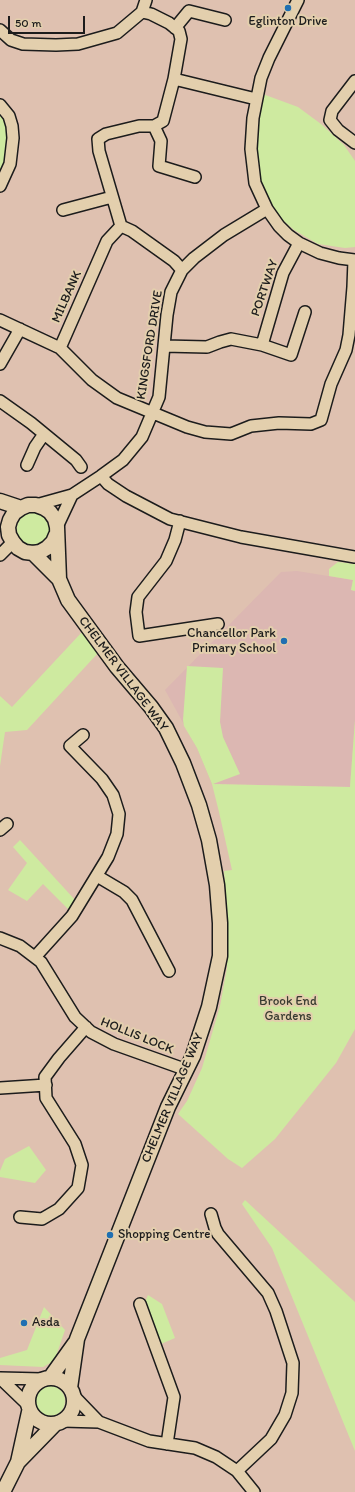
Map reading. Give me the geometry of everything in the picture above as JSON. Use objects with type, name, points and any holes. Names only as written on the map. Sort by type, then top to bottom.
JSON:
[{"type":"street","points":[[0,30],[11,40],[23,44],[78,44],[117,33],[142,12],[146,0]]},
{"type":"street","points":[[0,320],[60,348],[92,380],[117,398],[187,427],[206,432],[231,434],[251,426],[279,423],[311,424],[321,420],[331,384],[346,350],[352,322],[354,260],[320,253],[299,243],[279,226],[267,209],[255,183],[251,149],[252,118],[261,78],[269,58],[298,0]]},
{"type":"street","points":[[175,28],[189,11],[225,20]]},
{"type":"street","points":[[142,12],[151,14],[169,23],[179,31],[181,39],[174,79],[163,121],[154,126],[139,126],[106,134],[98,139],[112,197],[121,226],[132,231],[174,261],[182,270]]},
{"type":"street","points":[[174,79],[256,99]]},
{"type":"street","points":[[355,81],[332,111],[330,120],[338,130],[355,143]]},
{"type":"street","points":[[0,105],[9,116],[13,138],[10,164],[0,186]]},
{"type":"street","points":[[154,126],[161,141],[159,166],[195,177]]},
{"type":"street","points":[[63,210],[112,197]]},
{"type":"street","name":"KINGSFORD DRIVE","points":[[36,505],[72,494],[101,476],[123,460],[142,437],[159,397],[167,315],[171,292],[182,270],[194,258],[224,235],[267,209]]},
{"type":"street","name":"MILBANK","points":[[60,348],[107,241],[121,226]]},
{"type":"street","name":"PORTWAY","points":[[262,345],[283,273],[299,243]]},
{"type":"street","points":[[164,346],[207,348],[231,339],[262,345],[291,355],[305,312]]},
{"type":"street","points":[[0,364],[20,329]]},
{"type":"street","points":[[0,401],[76,460],[81,467]]},
{"type":"street","points":[[27,465],[34,446],[44,434]]},
{"type":"street","points":[[101,476],[108,484],[126,496],[170,519],[241,537],[355,557]]},
{"type":"street","points":[[33,553],[40,552],[53,542],[56,531],[72,494]]},
{"type":"street","points":[[0,501],[20,508]]},
{"type":"street","points":[[0,555],[12,542],[8,527],[14,513],[20,508],[28,505],[36,505]]},
{"type":"street","name":"CHELMER VILLAGE WAY","points":[[18,1462],[59,1423],[68,1417],[72,1410],[74,1403],[72,1392],[77,1339],[168,1107],[193,1056],[209,1007],[220,956],[220,922],[217,885],[209,840],[199,804],[183,762],[166,728],[151,707],[117,667],[68,600],[59,579],[55,519],[50,512],[36,505]]},
{"type":"street","points":[[0,515],[8,527]]},
{"type":"street","points":[[180,521],[175,540],[166,561],[138,597],[136,612],[139,636],[218,624]]},
{"type":"street","name":"CHELMER VILLAGE WAY","points":[[12,542],[25,552],[33,553],[59,579]]},
{"type":"street","points":[[35,957],[72,916],[108,857],[117,834],[119,814],[113,795],[102,778],[70,746],[83,735]]},
{"type":"street","points":[[97,876],[124,892],[132,900],[170,971]]},
{"type":"street","name":"HOLLIS LOCK","points":[[0,938],[20,946],[41,962],[75,1017],[90,1032],[114,1044],[187,1070]]},
{"type":"street","points":[[20,1218],[42,1219],[59,1209],[78,1188],[82,1165],[75,1144],[46,1098],[46,1077],[59,1058],[86,1027]]},
{"type":"street","points":[[0,1088],[46,1085]]},
{"type":"street","points":[[211,1214],[218,1234],[268,1293],[293,1363],[292,1393],[285,1415],[271,1439],[237,1471]]},
{"type":"street","points":[[140,1304],[174,1396],[167,1444]]},
{"type":"street","name":"CHELMER VILLAGE WAY","points":[[3,1492],[18,1462],[28,1408],[28,1396],[31,1389],[36,1383],[46,1379],[77,1339]]},
{"type":"street","points":[[0,1378],[28,1408],[34,1418],[40,1422],[48,1425],[59,1423],[99,1422],[149,1441],[195,1448],[216,1457],[237,1471],[254,1492]]},
{"type":"street","points":[[0,1378],[58,1379],[65,1383],[99,1422]]},
{"type":"shaded area","name":"Chancellor Park Primary School","points":[[297,571],[353,580],[351,590],[355,591],[355,720],[350,787],[212,784],[197,748],[165,690],[281,572]]},
{"type":"green space","points":[[260,93],[298,107],[321,124],[344,145],[355,161],[355,247],[345,248],[318,244],[294,230],[278,216],[261,188],[254,166]]},
{"type":"green space","points":[[0,110],[9,129],[8,153],[0,179]]},
{"type":"green space","points":[[30,513],[36,513],[46,520],[49,529],[48,535],[42,542],[36,545],[30,545],[20,538],[17,532],[17,526],[24,516]]},
{"type":"green space","points":[[338,562],[355,564],[355,591],[351,590],[353,580],[329,576],[329,569]]},
{"type":"green space","points":[[82,632],[98,653],[27,730],[5,732],[0,766],[0,696],[12,707]]},
{"type":"green space","name":"Brook End Gardens","points":[[187,666],[223,668],[220,722],[223,737],[240,774],[213,784],[350,787],[355,720],[355,1029],[336,1063],[275,1139],[242,1168],[228,1159],[178,1114],[187,1101],[202,1068],[220,1006],[227,968],[227,910],[224,871],[232,870],[212,784],[197,748],[184,726],[183,720]]},
{"type":"green space","points":[[20,840],[76,901],[69,910],[43,884],[27,901],[8,890],[27,863],[13,847]]},
{"type":"green space","points":[[29,1146],[46,1170],[35,1183],[0,1177],[0,1171],[5,1159]]},
{"type":"green space","points":[[245,1200],[355,1302],[355,1451],[272,1248],[242,1204]]},
{"type":"green space","points":[[148,1295],[162,1304],[175,1338],[161,1344],[145,1302]]},
{"type":"green space","points":[[44,1307],[65,1330],[55,1359],[43,1367],[0,1365],[0,1358],[27,1350]]},
{"type":"green space","points":[[50,1386],[56,1387],[64,1395],[64,1407],[56,1415],[50,1416],[44,1415],[36,1407],[35,1401],[36,1395],[44,1387]]},
{"type":"place","name":"Eglinton Drive","points":[[288,8]]},
{"type":"place","name":"Chancellor Park Primary School","points":[[284,641]]},
{"type":"place","name":"Shopping Centre","points":[[110,1235]]},
{"type":"place","name":"Asda","points":[[24,1323]]}]
